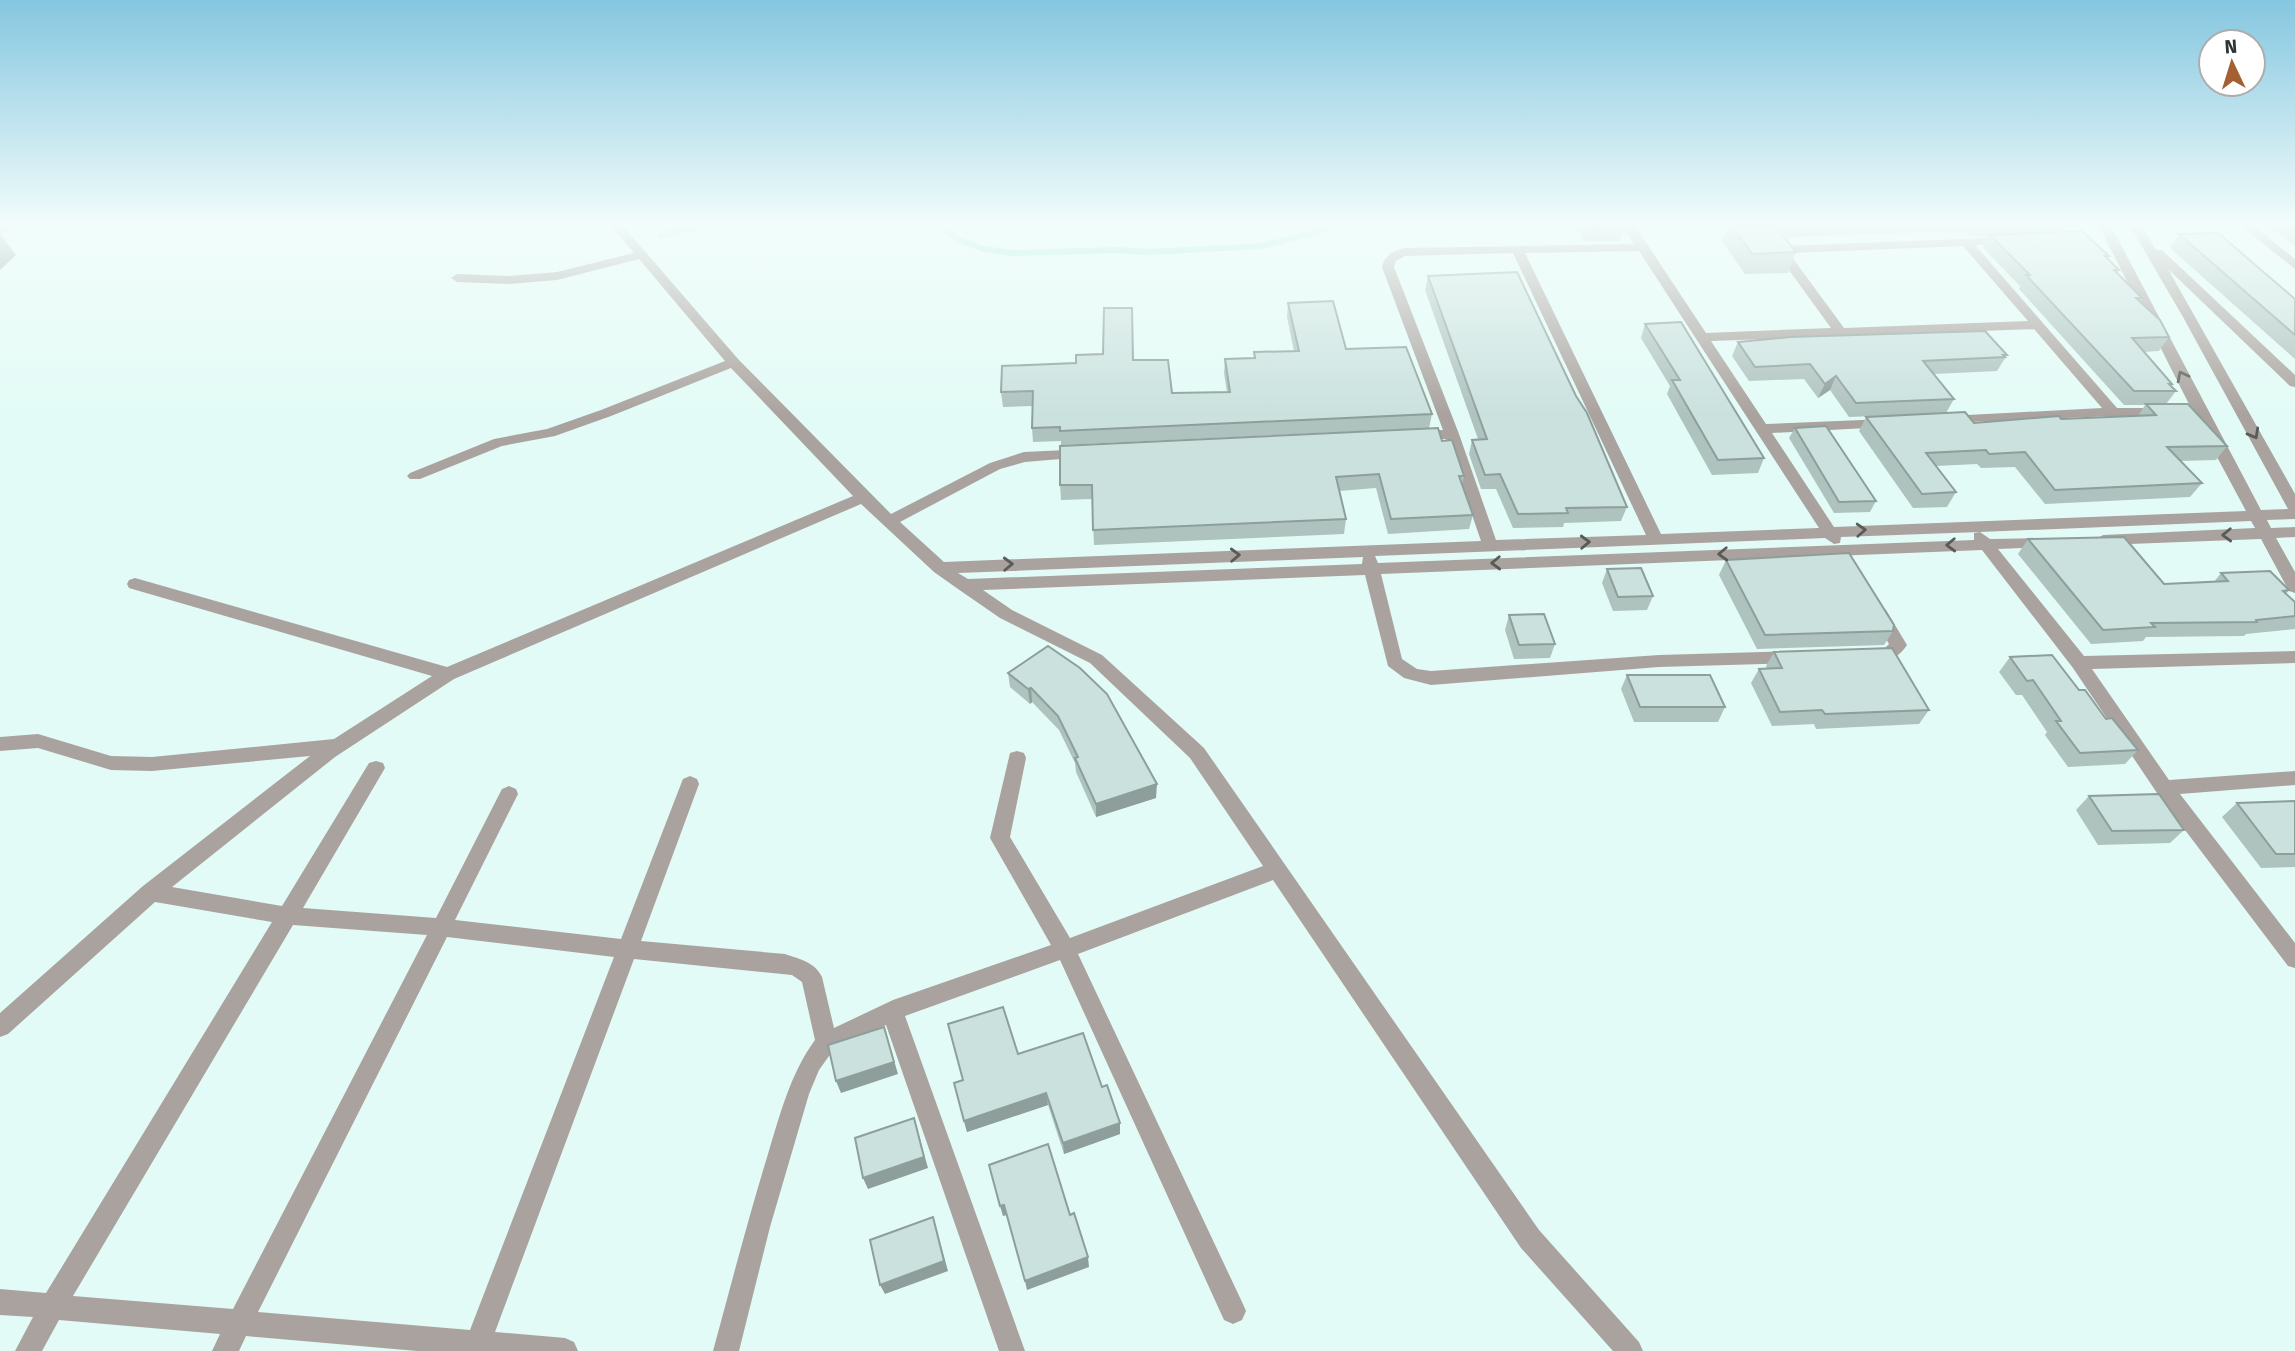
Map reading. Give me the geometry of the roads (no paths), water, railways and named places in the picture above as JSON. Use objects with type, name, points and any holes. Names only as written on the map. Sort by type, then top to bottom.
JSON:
[{"type":"street","points":[[670,289],[733,362],[863,497],[940,568],[1006,614],[1096,659],[1197,753],[1530,1239],[1630,1351]]},
{"type":"street","points":[[1396,289],[1452,434],[1490,545]]},
{"type":"street","points":[[1536,289],[1657,539]]},
{"type":"street","points":[[1670,289],[1764,429],[1843,555]]},
{"type":"street","points":[[1809,289],[1840,332]]},
{"type":"street","points":[[2007,289],[2113,412]]},
{"type":"street","points":[[2135,289],[2295,587]]},
{"type":"street","points":[[2173,289],[2295,508]]},
{"type":"street","points":[[2198,289],[2295,383]]},
{"type":"street","points":[[1701,338],[2039,325]]},
{"type":"street","points":[[415,476],[499,442],[550,433],[606,413],[733,362]]},
{"type":"street","points":[[1932,421],[2113,412],[2200,412]]},
{"type":"street","points":[[1764,429],[1904,423]]},
{"type":"street","points":[[1397,436],[1452,434]]},
{"type":"street","points":[[889,521],[995,466],[1024,457],[1094,451]]},
{"type":"street","points":[[0,1027],[150,892],[334,746],[448,674],[863,497]]},
{"type":"street","points":[[940,568],[2295,514]]},
{"type":"street","points":[[1972,525],[2079,663],[2164,788],[2295,959]]},
{"type":"street","points":[[2092,540],[2295,532]]},
{"type":"street","points":[[964,584],[1371,568],[1843,555],[2065,541]]},
{"type":"street","points":[[1367,549],[1394,661],[1400,669],[1414,676],[1431,678],[1659,661],[1808,656]]},
{"type":"street","points":[[135,584],[448,674]]},
{"type":"street","points":[[1849,655],[1889,654],[1898,645],[1874,605]]},
{"type":"street","points":[[2079,663],[2295,657]]},
{"type":"street","points":[[0,744],[38,741],[111,762],[152,764],[334,746]]},
{"type":"street","points":[[1017,758],[1000,838],[1065,949],[1233,1311]]},
{"type":"street","points":[[28,1351],[52,1306],[376,768]]},
{"type":"street","points":[[2164,788],[2295,778]]},
{"type":"street","points":[[476,1347],[690,784]]},
{"type":"street","points":[[225,1351],[509,794]]},
{"type":"street","points":[[726,1351],[758,1227],[798,1094],[811,1063],[826,1042],[892,1011],[1278,869]]},
{"type":"street","points":[[150,892],[286,916],[441,927],[785,963],[799,968],[811,977],[826,1042]]},
{"type":"street","points":[[892,1011],[1012,1351]]},
{"type":"street","points":[[0,1302],[239,1322],[476,1347],[565,1351]]}]
